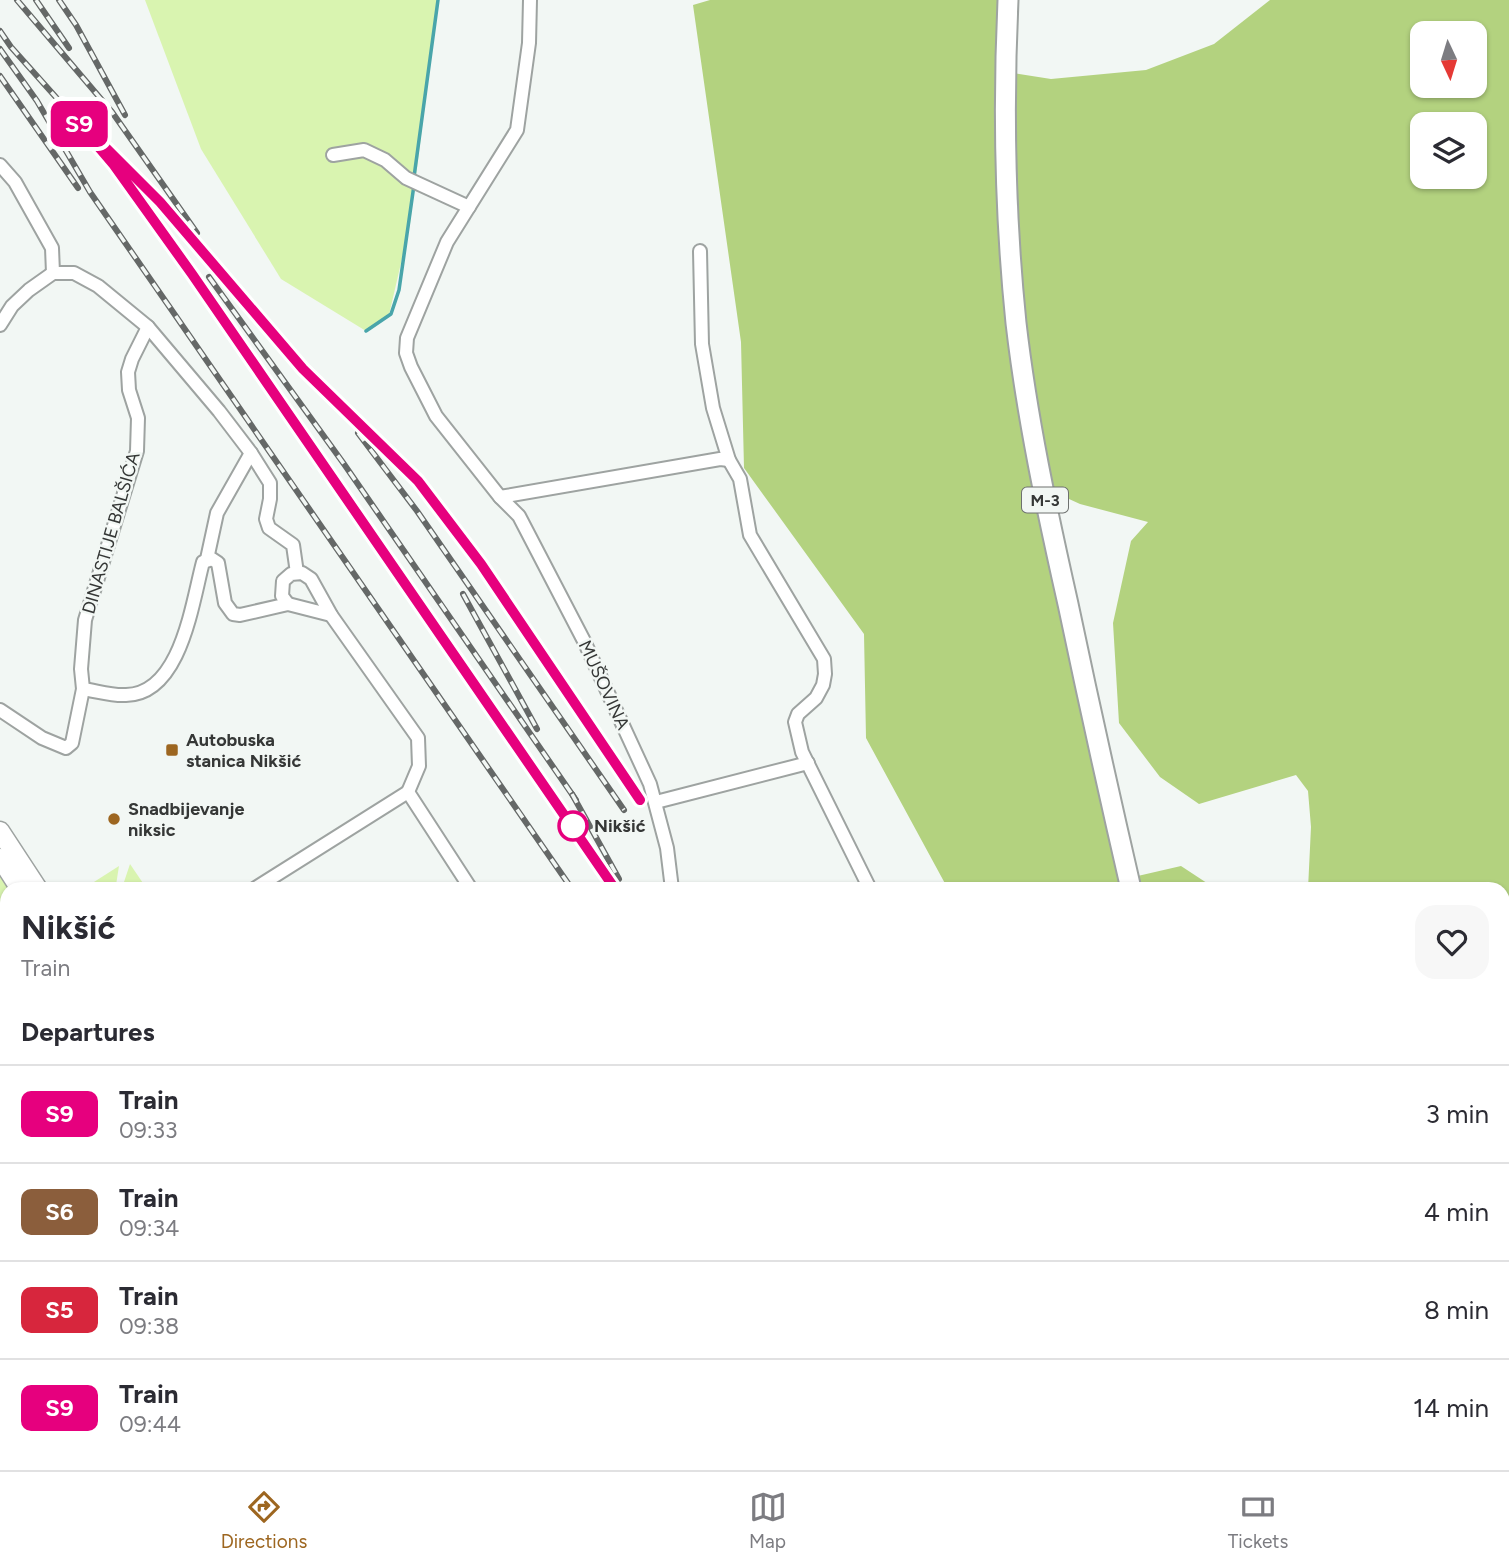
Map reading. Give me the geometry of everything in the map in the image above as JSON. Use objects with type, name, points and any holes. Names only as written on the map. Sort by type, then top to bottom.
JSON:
[{"type":"main road","name":"M-3","points":[[1008,0],[1008,215],[1021,360],[1042,486],[1129,882]]},
{"type":"main road","points":[[0,831],[33,882]]},
{"type":"main road","points":[[0,858],[15,882]]},
{"type":"street","name":"MUŠOVINA","points":[[530,0],[529,43],[517,130],[447,242],[407,338],[406,353],[436,416],[500,497],[519,516],[584,641],[650,784],[667,848],[671,882]]},
{"type":"street","points":[[333,155],[364,150],[385,160],[406,178],[469,207]]},
{"type":"street","points":[[0,165],[15,182],[52,248],[53,273]]},
{"type":"street","points":[[700,251],[702,344],[713,408],[729,460],[740,480],[750,535],[824,659],[823,685],[816,698],[798,714],[795,722],[802,752],[867,882]]},
{"type":"street","points":[[0,325],[12,306],[53,273],[74,274],[98,286],[148,327],[219,411],[270,483],[266,519],[269,527],[293,545],[297,573]]},
{"type":"street","name":"DINASTIJE BALŠIĆA","points":[[0,710],[42,738],[66,748],[72,743],[83,689],[81,669],[85,620],[137,451],[138,418],[129,390],[128,372],[131,359],[148,327]]},
{"type":"street","points":[[83,689],[127,695],[159,684],[178,651],[203,562],[207,559],[217,513],[251,453]]},
{"type":"street","points":[[500,497],[720,459],[729,460]]},
{"type":"street","points":[[207,559],[218,564],[225,603],[233,614],[241,615],[288,604],[331,615]]},
{"type":"street","points":[[265,882],[408,792],[419,766],[418,738],[331,615],[311,579],[302,573],[291,574],[283,581],[282,596],[288,604]]},
{"type":"street","points":[[656,802],[808,763]]},
{"type":"street","points":[[408,792],[466,882]]},
{"type":"green space","points":[[145,0],[438,0],[410,224],[389,315],[366,331],[281,279],[201,149]]},
{"type":"green space","points":[[710,0],[1011,0],[1006,72],[1051,79],[1146,70],[1214,44],[1270,0],[1509,0],[1509,882],[1308,882],[1311,827],[1308,791],[1296,775],[1199,804],[1160,777],[1119,723],[1113,623],[1131,541],[1148,522],[1080,504],[1045,488],[1129,878],[1181,866],[1205,882],[944,882],[866,738],[864,634],[744,468],[741,342],[693,5]]},
{"type":"green space","points":[[130,864],[142,882],[124,882]]},
{"type":"green space","points":[[119,866],[116,882],[94,882]]},
{"type":"green space","points":[[0,871],[7,882],[0,882]]},
{"type":"waterway","points":[[414,177],[438,0]]},
{"type":"waterway","points":[[366,331],[391,314],[399,290],[414,185]]},
{"type":"railway","points":[[17,0],[112,112],[197,233]]},
{"type":"railway","points":[[36,0],[69,48]]},
{"type":"railway","points":[[59,0],[76,25],[125,115]]},
{"type":"railway","points":[[0,31],[62,104],[160,202],[303,369],[418,481],[481,564],[640,800]]},
{"type":"railway","points":[[0,49],[37,101],[90,192],[567,882]]},
{"type":"railway","points":[[0,76],[78,188]]},
{"type":"railway","points":[[118,171],[192,274],[610,882]]},
{"type":"railway","points":[[209,277],[344,464],[576,800]]},
{"type":"railway","points":[[358,433],[417,511],[624,810]]},
{"type":"railway","points":[[463,594],[537,729]]},
{"type":"railway","points":[[572,794],[619,879]]},
{"type":"train","name":"S9","points":[[610,882],[192,274],[114,165],[62,104],[160,202],[303,369],[418,481],[481,564],[640,800]]},
{"type":"place","name":"Autobuska stanica Nikšić","points":[[172,750]]},
{"type":"place","name":"Snadbijevanje niksic","points":[[114,819]]},
{"type":"place","name":"Nikšić","points":[[573,826]]}]
